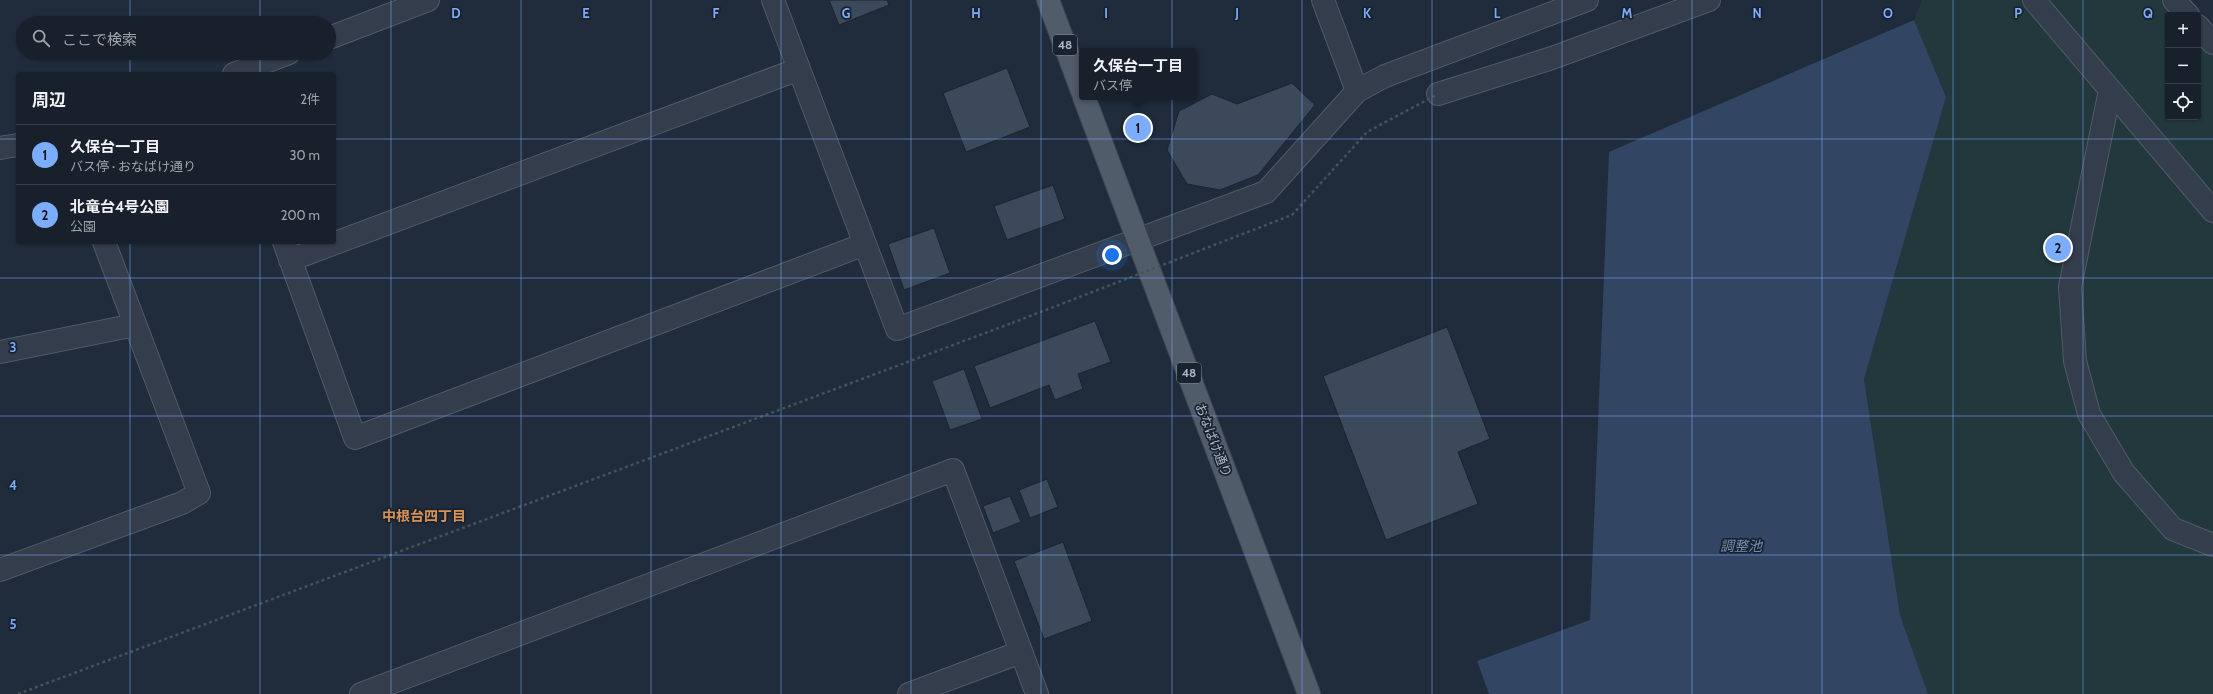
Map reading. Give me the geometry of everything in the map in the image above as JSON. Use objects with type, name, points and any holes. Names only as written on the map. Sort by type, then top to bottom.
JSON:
[{"type":"main road","name":"48","points":[[1048,0],[1079,83]]},
{"type":"main road","name":"おなばけ通り","points":[[1085,100],[1309,694]]},
{"type":"street","points":[[336,35],[428,0]]},
{"type":"street","points":[[773,0],[897,329],[1266,192],[1357,91],[1385,76],[1587,0]]},
{"type":"street","points":[[1323,0],[1357,91]]},
{"type":"street","points":[[1438,94],[1552,58],[1709,0]]},
{"type":"street","points":[[2034,0],[2213,211]]},
{"type":"street","points":[[2174,0],[2185,12]]},
{"type":"street","points":[[2201,29],[2213,43]]},
{"type":"street","points":[[239,72],[271,60]]},
{"type":"street","points":[[336,234],[799,69]]},
{"type":"street","points":[[2110,90],[2070,287],[2075,361],[2090,414],[2124,473],[2173,529],[2213,545]]},
{"type":"street","points":[[0,148],[16,145]]},
{"type":"street","points":[[0,570],[182,504],[199,494],[105,244]]},
{"type":"street","points":[[307,244],[287,251],[355,438],[865,244]]},
{"type":"street","points":[[0,352],[136,325]]},
{"type":"street","points":[[361,694],[953,470],[1037,694]]},
{"type":"street","points":[[909,694],[1021,652]]},
{"type":"path","points":[[18,694],[1012,323],[1292,215],[1367,132],[1438,94]]},
{"type":"green space","points":[[1922,0],[2174,0],[2185,12],[2165,12],[2165,120],[2201,120],[2201,29],[2213,43],[2213,694],[1928,694],[1900,615],[1864,379],[1946,97],[1914,20]]},
{"type":"water","name":"調整池","points":[[1914,20],[1946,97],[1864,379],[1900,615],[1928,694],[1489,694],[1477,661],[1590,620],[1609,152]]},
{"type":"building","points":[[829,0],[887,0],[889,5],[839,25]]},
{"type":"building","points":[[1007,68],[1030,127],[966,152],[943,93]]},
{"type":"building","points":[[1292,83],[1315,105],[1258,175],[1220,190],[1187,184],[1167,150],[1179,111],[1212,94],[1237,104]]},
{"type":"building","points":[[1053,185],[1065,219],[1007,240],[994,206]]},
{"type":"building","points":[[934,228],[950,273],[904,290],[888,244]]},
{"type":"building","points":[[1095,321],[1111,362],[1078,374],[1083,389],[1055,400],[1049,385],[990,408],[974,366]]},
{"type":"building","points":[[1447,327],[1490,439],[1458,452],[1478,504],[1386,540],[1323,376]]},
{"type":"building","points":[[964,369],[982,419],[950,430],[932,381]]},
{"type":"building","points":[[1047,479],[1058,507],[1030,518],[1019,490]]},
{"type":"building","points":[[1010,496],[1021,522],[993,533],[983,506]]},
{"type":"building","points":[[1063,542],[1092,621],[1044,639],[1014,561]]},
{"type":"place","name":"久保台一丁目","points":[[1138,128]]},
{"type":"place","name":"北竜台4号公園","points":[[2058,248]]},
{"type":"district","name":"中根台四丁目","points":[[424,516]]}]
